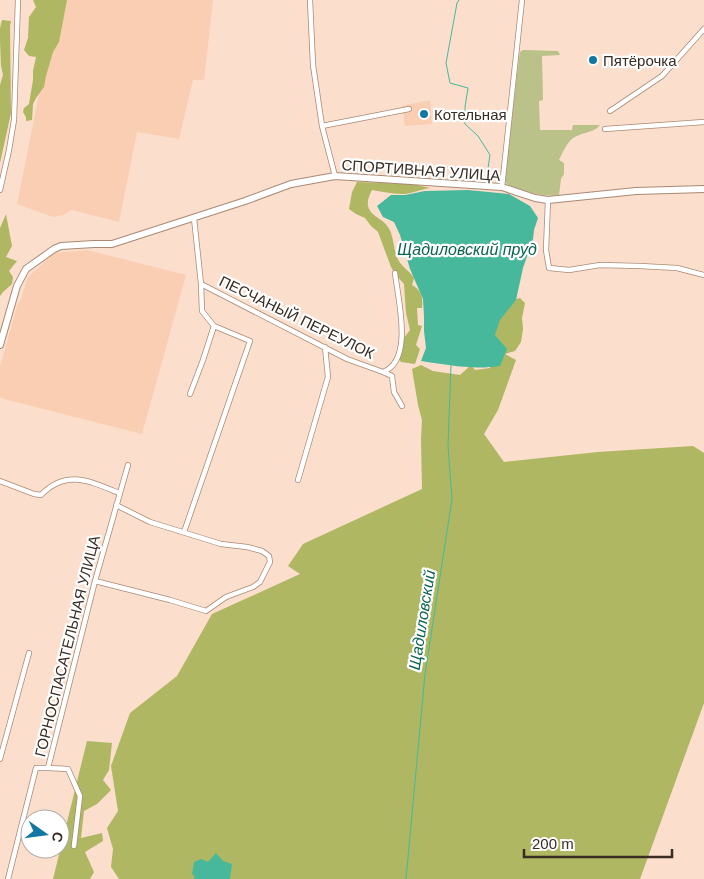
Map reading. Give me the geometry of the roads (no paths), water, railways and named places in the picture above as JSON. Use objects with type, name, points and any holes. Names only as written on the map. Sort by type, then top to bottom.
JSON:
[{"type":"street","points":[[0,190],[14,120],[18,0]]},
{"type":"street","points":[[310,0],[313,65],[322,126],[335,176]]},
{"type":"street","points":[[502,187],[522,0]]},
{"type":"street","points":[[610,111],[662,76],[704,29]]},
{"type":"street","points":[[322,126],[409,109]]},
{"type":"street","points":[[605,128],[704,122]]},
{"type":"street","name":"СПОРТИВНАЯ УЛИЦА","points":[[0,345],[17,286],[26,269],[54,249],[61,246],[112,244],[291,184],[335,176],[502,187],[534,198],[548,200],[636,191],[704,189]]},
{"type":"street","points":[[548,200],[546,250],[549,268],[569,270],[600,265],[640,266],[677,268],[704,275]]},
{"type":"street","points":[[184,532],[250,341],[214,326],[202,311],[194,218]]},
{"type":"street","points":[[383,372],[392,367],[400,355],[402,341],[395,274]]},
{"type":"street","name":"ПЕСЧАНЫЙ ПЕРЕУЛОК","points":[[201,284],[347,359],[383,372]]},
{"type":"street","points":[[190,394],[214,326]]},
{"type":"street","points":[[298,480],[328,376],[325,347]]},
{"type":"street","points":[[383,372],[392,376],[394,392],[402,406]]},
{"type":"street","name":"ГОРНОСПАСАТЕЛЬНАЯ УЛИЦА","points":[[8,879],[36,768],[48,768],[119,493],[128,465]]},
{"type":"street","points":[[0,481],[41,496],[48,488],[58,482],[71,479],[96,483],[119,493]]},
{"type":"street","points":[[96,581],[206,611],[226,597],[253,587],[260,582],[270,562],[269,556],[262,551],[221,544],[150,522],[116,505]]},
{"type":"street","points":[[0,759],[29,653]]},
{"type":"street","points":[[48,768],[68,769],[80,796],[74,846]]},
{"type":"water","name":"Щадиловский пруд","points":[[468,190],[509,194],[530,206],[538,218],[523,268],[516,300],[500,320],[495,335],[507,349],[500,366],[470,367],[421,361],[426,348],[423,299],[410,269],[394,222],[383,217],[377,206],[391,195],[405,195],[425,191]]},
{"type":"water","points":[[216,853],[223,861],[232,864],[230,879],[193,879],[195,877],[192,874],[194,862],[201,859],[208,862]]},
{"type":"waterway","name":"Щадиловский","points":[[459,0],[446,63],[450,83],[468,88],[465,124],[478,136],[490,155],[486,181]]},
{"type":"waterway","name":"Щадиловский","points":[[406,879],[425,674],[452,499],[448,446],[451,365]]},
{"type":"place","name":"Пятёрочка","points":[[593,60]]},
{"type":"place","name":"Котельная","points":[[424,114]]}]
